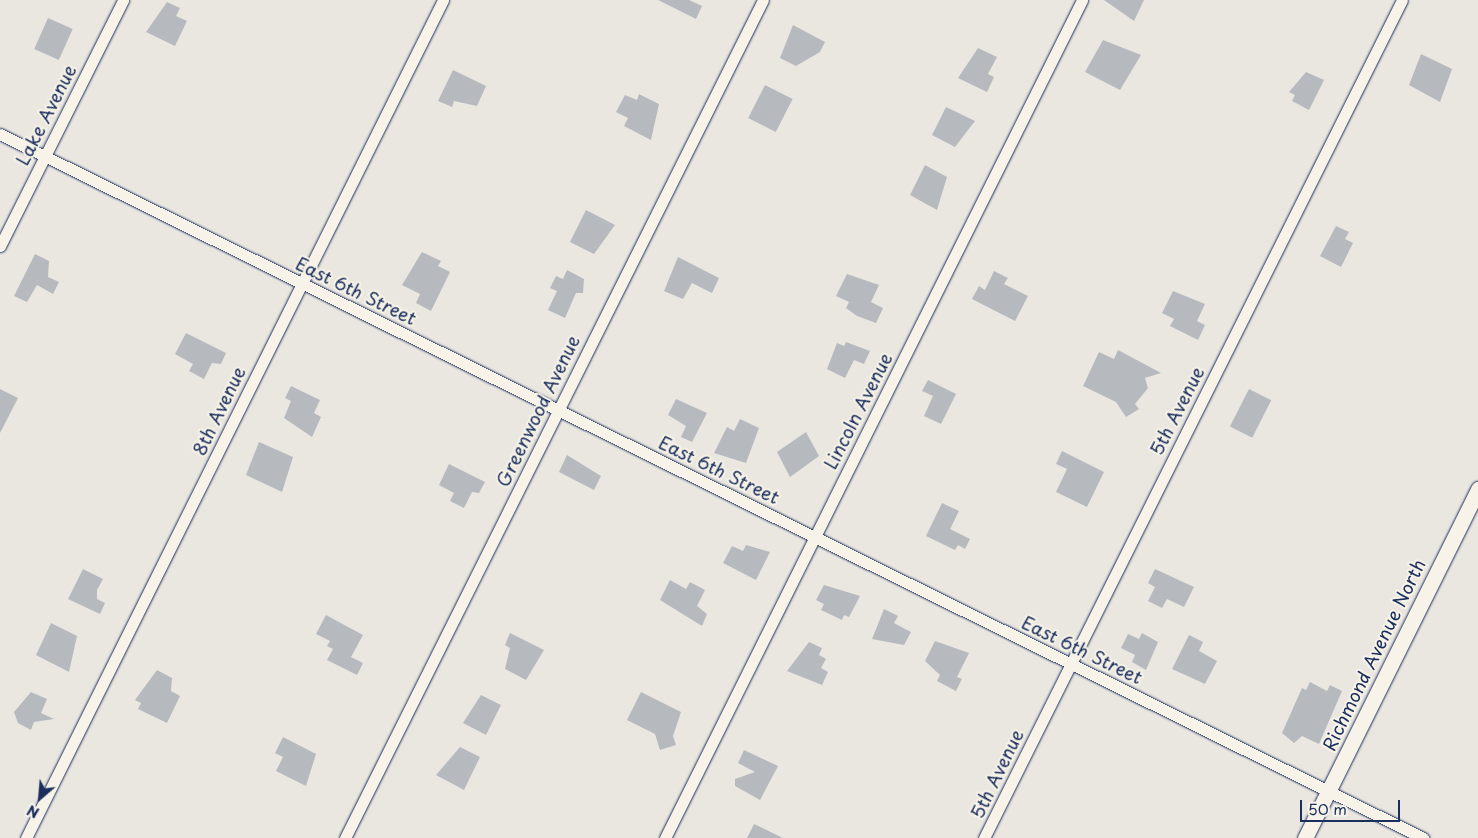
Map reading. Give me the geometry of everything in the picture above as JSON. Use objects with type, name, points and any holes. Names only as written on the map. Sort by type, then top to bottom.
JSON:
[{"type":"street","name":"Lake Avenue","points":[[0,246],[123,0]]},
{"type":"street","name":"8th Avenue","points":[[26,838],[444,0]]},
{"type":"street","name":"Greenwood Avenue","points":[[345,838],[763,0]]},
{"type":"street","name":"Lincoln Avenue","points":[[665,838],[1082,0]]},
{"type":"street","name":"5th Avenue","points":[[984,838],[1402,0]]},
{"type":"street","name":"East 6th Street","points":[[0,134],[1423,838]]},
{"type":"street","name":"Richmond Avenue North","points":[[1305,838],[1478,488]]},
{"type":"building","points":[[658,0],[689,0],[702,6],[696,19]]},
{"type":"building","points":[[1104,0],[1144,0],[1134,21]]},
{"type":"building","points":[[167,2],[180,8],[176,16],[187,21],[175,46],[146,32]]},
{"type":"building","points":[[48,18],[73,29],[59,60],[34,49]]},
{"type":"building","points":[[793,25],[825,42],[820,52],[796,66],[780,58]]},
{"type":"building","points":[[1103,40],[1141,55],[1120,90],[1085,72]]},
{"type":"building","points":[[978,48],[997,57],[988,74],[994,77],[987,92],[958,78]]},
{"type":"building","points":[[1421,54],[1452,69],[1440,102],[1409,85]]},
{"type":"building","points":[[453,70],[486,86],[477,106],[454,101],[452,107],[438,101]]},
{"type":"building","points":[[1306,72],[1324,80],[1309,110],[1292,101],[1295,95],[1289,92]]},
{"type":"building","points":[[765,85],[793,99],[776,132],[748,118]]},
{"type":"building","points":[[639,94],[659,104],[651,140],[624,126],[628,118],[616,112],[625,95],[637,100]]},
{"type":"building","points":[[946,107],[975,121],[955,147],[932,135]]},
{"type":"building","points":[[925,165],[947,177],[937,210],[910,195]]},
{"type":"building","points":[[586,210],[615,225],[594,254],[570,242]]},
{"type":"building","points":[[1336,226],[1349,232],[1345,239],[1353,243],[1341,267],[1320,256]]},
{"type":"building","points":[[422,252],[441,261],[438,266],[450,272],[431,311],[416,303],[420,294],[402,285]]},
{"type":"building","points":[[35,254],[49,261],[48,277],[59,282],[53,294],[37,285],[27,302],[14,296]]},
{"type":"building","points":[[678,257],[719,278],[712,293],[692,283],[683,299],[664,291]]},
{"type":"building","points":[[567,270],[584,279],[583,293],[576,293],[565,318],[548,310],[557,291],[550,288],[556,276],[563,279]]},
{"type":"building","points":[[994,271],[1008,278],[1004,284],[1028,296],[1015,321],[972,299],[979,286],[985,290]]},
{"type":"building","points":[[847,274],[879,285],[871,302],[883,308],[876,323],[857,316],[846,308],[849,302],[836,296]]},
{"type":"building","points":[[1173,291],[1205,304],[1197,321],[1205,325],[1198,340],[1170,326],[1174,319],[1162,313]]},
{"type":"building","points":[[186,333],[226,353],[221,364],[212,363],[204,379],[189,371],[193,364],[175,354]]},
{"type":"building","points":[[846,342],[870,351],[864,364],[854,360],[845,378],[827,369],[837,343],[844,346]]},
{"type":"building","points":[[1118,350],[1161,373],[1145,378],[1148,388],[1135,404],[1139,409],[1126,417],[1116,402],[1083,386],[1099,352],[1114,359]]},
{"type":"building","points":[[928,380],[956,394],[941,424],[924,416],[933,396],[922,391]]},
{"type":"building","points":[[291,386],[320,400],[314,413],[321,417],[312,437],[284,418],[291,401],[285,398]]},
{"type":"building","points":[[0,389],[18,398],[0,433]]},
{"type":"building","points":[[1249,389],[1271,400],[1252,438],[1230,426]]},
{"type":"building","points":[[676,399],[707,413],[692,442],[681,437],[686,426],[668,415]]},
{"type":"building","points":[[740,419],[759,428],[746,463],[714,453],[727,427],[734,431]]},
{"type":"building","points":[[806,432],[819,456],[790,477],[777,452]]},
{"type":"building","points":[[259,442],[293,457],[282,492],[246,475]]},
{"type":"building","points":[[1062,451],[1104,472],[1087,507],[1056,492],[1067,469],[1056,464]]},
{"type":"building","points":[[567,455],[601,476],[594,490],[559,472]]},
{"type":"building","points":[[449,464],[485,482],[479,493],[472,492],[464,508],[450,501],[454,493],[439,485]]},
{"type":"building","points":[[942,503],[959,511],[950,529],[970,539],[965,549],[958,545],[955,550],[926,536]]},
{"type":"building","points":[[746,545],[770,552],[756,580],[723,563],[732,546],[743,551]]},
{"type":"building","points":[[83,569],[103,579],[97,590],[97,599],[105,603],[100,614],[68,599]]},
{"type":"building","points":[[1155,569],[1194,587],[1184,607],[1167,599],[1162,608],[1148,601],[1155,587],[1148,583]]},
{"type":"building","points":[[670,580],[686,589],[690,582],[705,590],[697,606],[707,614],[702,626],[660,600]]},
{"type":"building","points":[[824,585],[860,596],[849,617],[844,615],[842,620],[821,610],[824,604],[816,600]]},
{"type":"building","points":[[884,609],[898,616],[894,623],[911,632],[904,645],[872,639]]},
{"type":"building","points":[[326,615],[363,635],[351,657],[363,663],[357,675],[327,660],[333,649],[327,646],[330,641],[316,634]]},
{"type":"building","points":[[51,623],[77,636],[69,672],[36,655]]},
{"type":"building","points":[[510,633],[544,650],[526,680],[505,669],[510,648],[505,645]]},
{"type":"building","points":[[1142,633],[1158,642],[1146,670],[1132,662],[1135,655],[1121,648],[1128,634],[1139,639]]},
{"type":"building","points":[[1189,635],[1203,642],[1199,651],[1217,661],[1205,684],[1172,669]]},
{"type":"building","points":[[935,641],[969,653],[957,677],[962,679],[956,691],[937,681],[940,675],[925,661]]},
{"type":"building","points":[[809,642],[822,648],[819,655],[826,659],[821,668],[828,672],[822,685],[787,671]]},
{"type":"building","points":[[157,670],[172,678],[171,691],[180,696],[167,723],[138,709],[141,703],[135,700]]},
{"type":"building","points":[[1310,682],[1327,691],[1330,685],[1342,691],[1319,744],[1302,736],[1294,743],[1282,733],[1302,688],[1306,690]]},
{"type":"building","points":[[31,692],[47,699],[41,713],[54,719],[34,722],[31,730],[18,723],[14,712]]},
{"type":"building","points":[[641,692],[681,712],[673,736],[676,745],[660,750],[655,734],[627,720]]},
{"type":"building","points":[[481,695],[501,705],[486,735],[463,723]]},
{"type":"building","points":[[283,737],[316,754],[306,786],[276,771],[283,757],[275,753]]},
{"type":"building","points":[[460,747],[480,757],[464,790],[436,775]]},
{"type":"building","points":[[744,750],[778,766],[760,800],[735,786],[735,779],[755,772],[738,763]]},
{"type":"building","points":[[754,824],[783,838],[747,838]]}]
